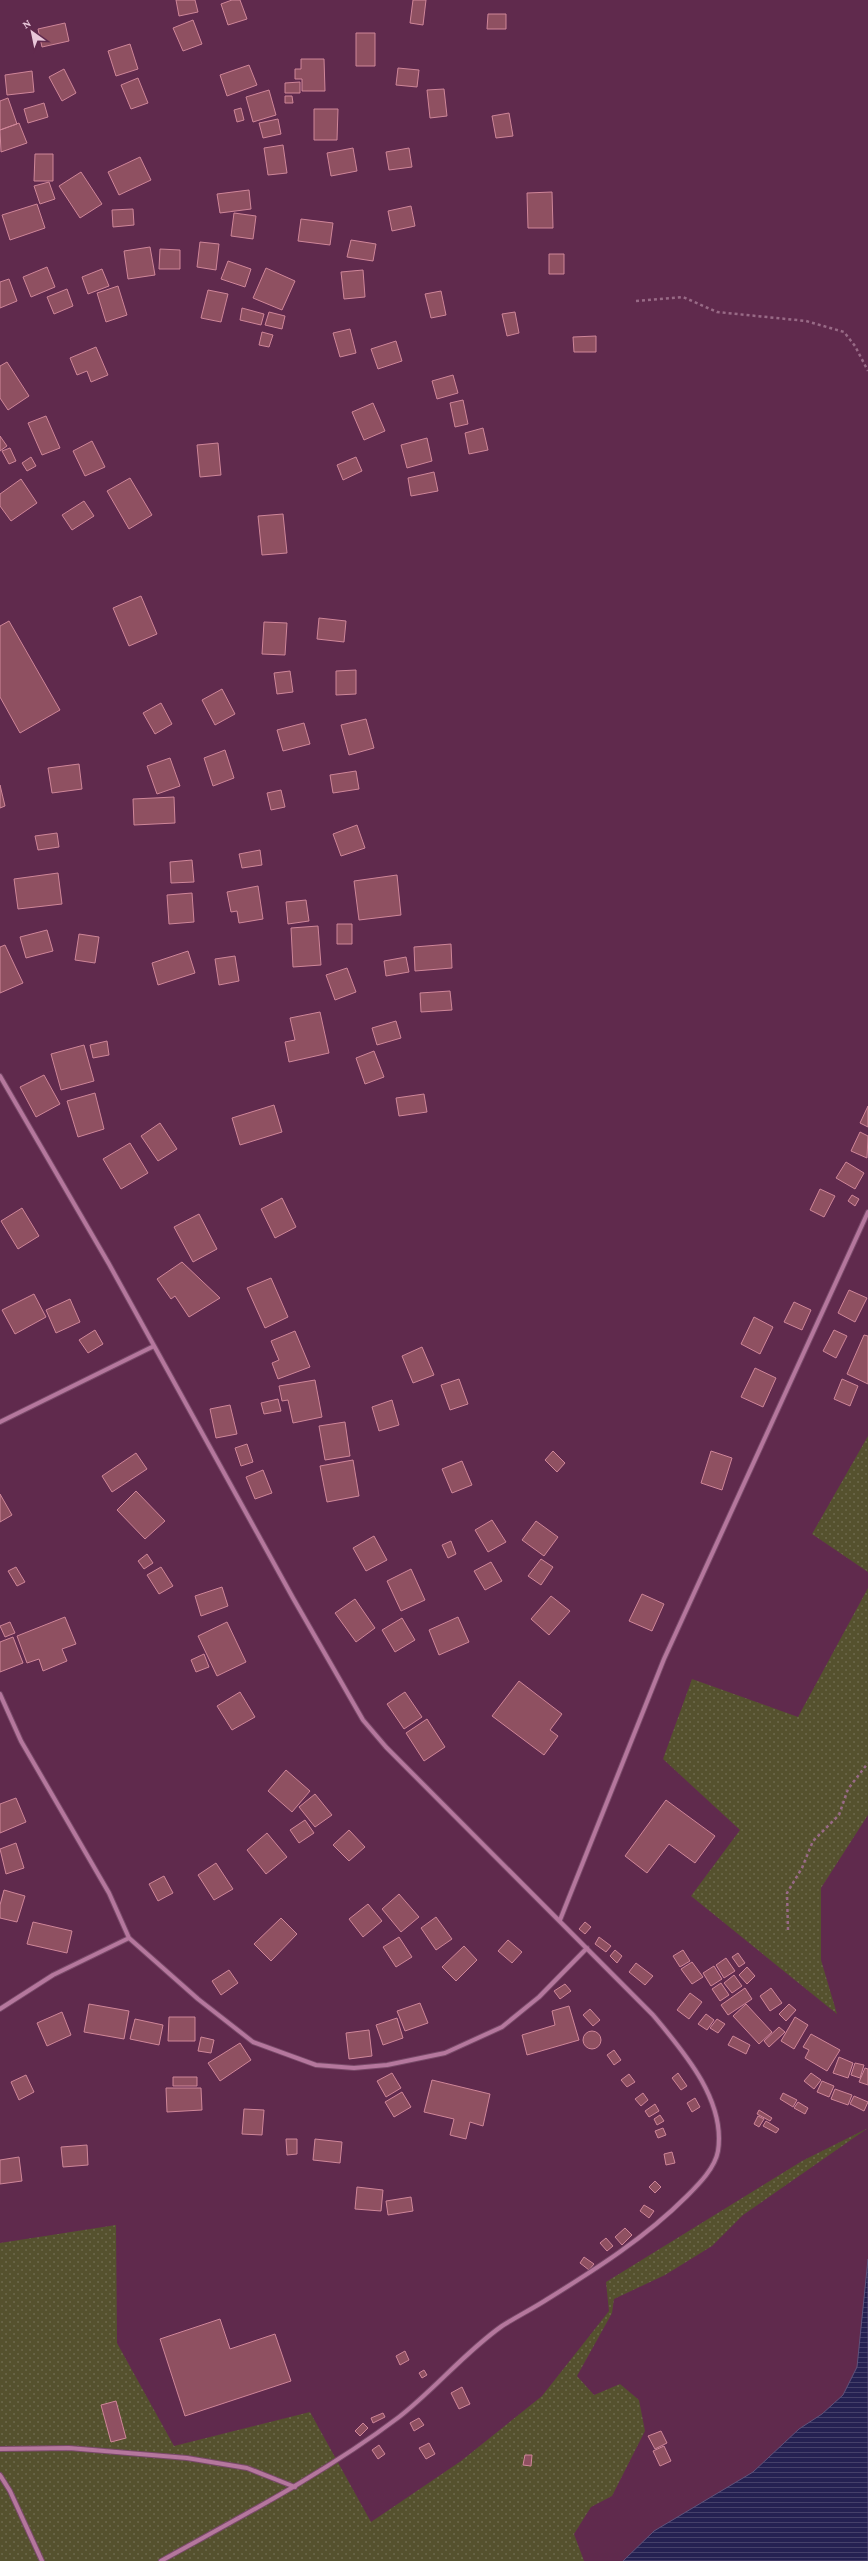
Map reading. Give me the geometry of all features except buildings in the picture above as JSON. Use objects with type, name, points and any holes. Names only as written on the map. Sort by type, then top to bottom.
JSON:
[{"type":"street","points":[[0,1076],[109,1264],[152,1346],[363,1720],[386,1747],[653,2015],[683,2051],[707,2092],[718,2124],[718,2152],[704,2179],[668,2216],[611,2260],[501,2327],[400,2416],[295,2487],[161,2561]]},
{"type":"street","points":[[560,1920],[664,1659],[868,1212]]},
{"type":"street","points":[[0,1422],[152,1346]]},
{"type":"street","points":[[0,1694],[21,1741],[109,1893],[129,1938],[198,1999],[254,2042],[316,2065],[354,2068],[387,2065],[445,2053],[502,2027],[539,1997],[587,1948]]},
{"type":"street","points":[[0,2009],[53,1975],[129,1938]]},
{"type":"street","points":[[0,2449],[69,2448],[187,2458],[247,2468],[295,2487]]},
{"type":"street","points":[[0,2475],[10,2491],[42,2561]]},
{"type":"path","points":[[636,302],[683,297],[717,312],[806,321],[844,332],[855,346],[868,371]]},
{"type":"path","points":[[788,1930],[787,1893],[802,1868],[813,1841],[839,1815],[848,1788],[868,1764]]},
{"type":"shaded area","points":[[868,1436],[868,1572],[812,1534]]},
{"type":"shaded area","points":[[868,1588],[868,1815],[821,1888],[821,1960],[837,2014],[691,1896],[740,1830],[663,1759],[692,1679],[798,1717]]},
{"type":"shaded area","points":[[868,2128],[743,2215],[712,2246],[665,2275],[614,2299],[612,2313],[577,2376],[594,2395],[620,2384],[639,2400],[645,2431],[612,2496],[591,2507],[574,2534],[584,2561],[0,2561],[0,2243],[116,2225],[117,2343],[174,2446],[310,2412],[371,2522],[461,2461],[542,2396],[609,2311],[606,2282],[802,2161]]},
{"type":"shaded area","points":[[868,2259],[868,2561],[623,2561],[654,2531],[753,2472],[799,2429],[822,2414],[843,2395],[857,2367]]}]
